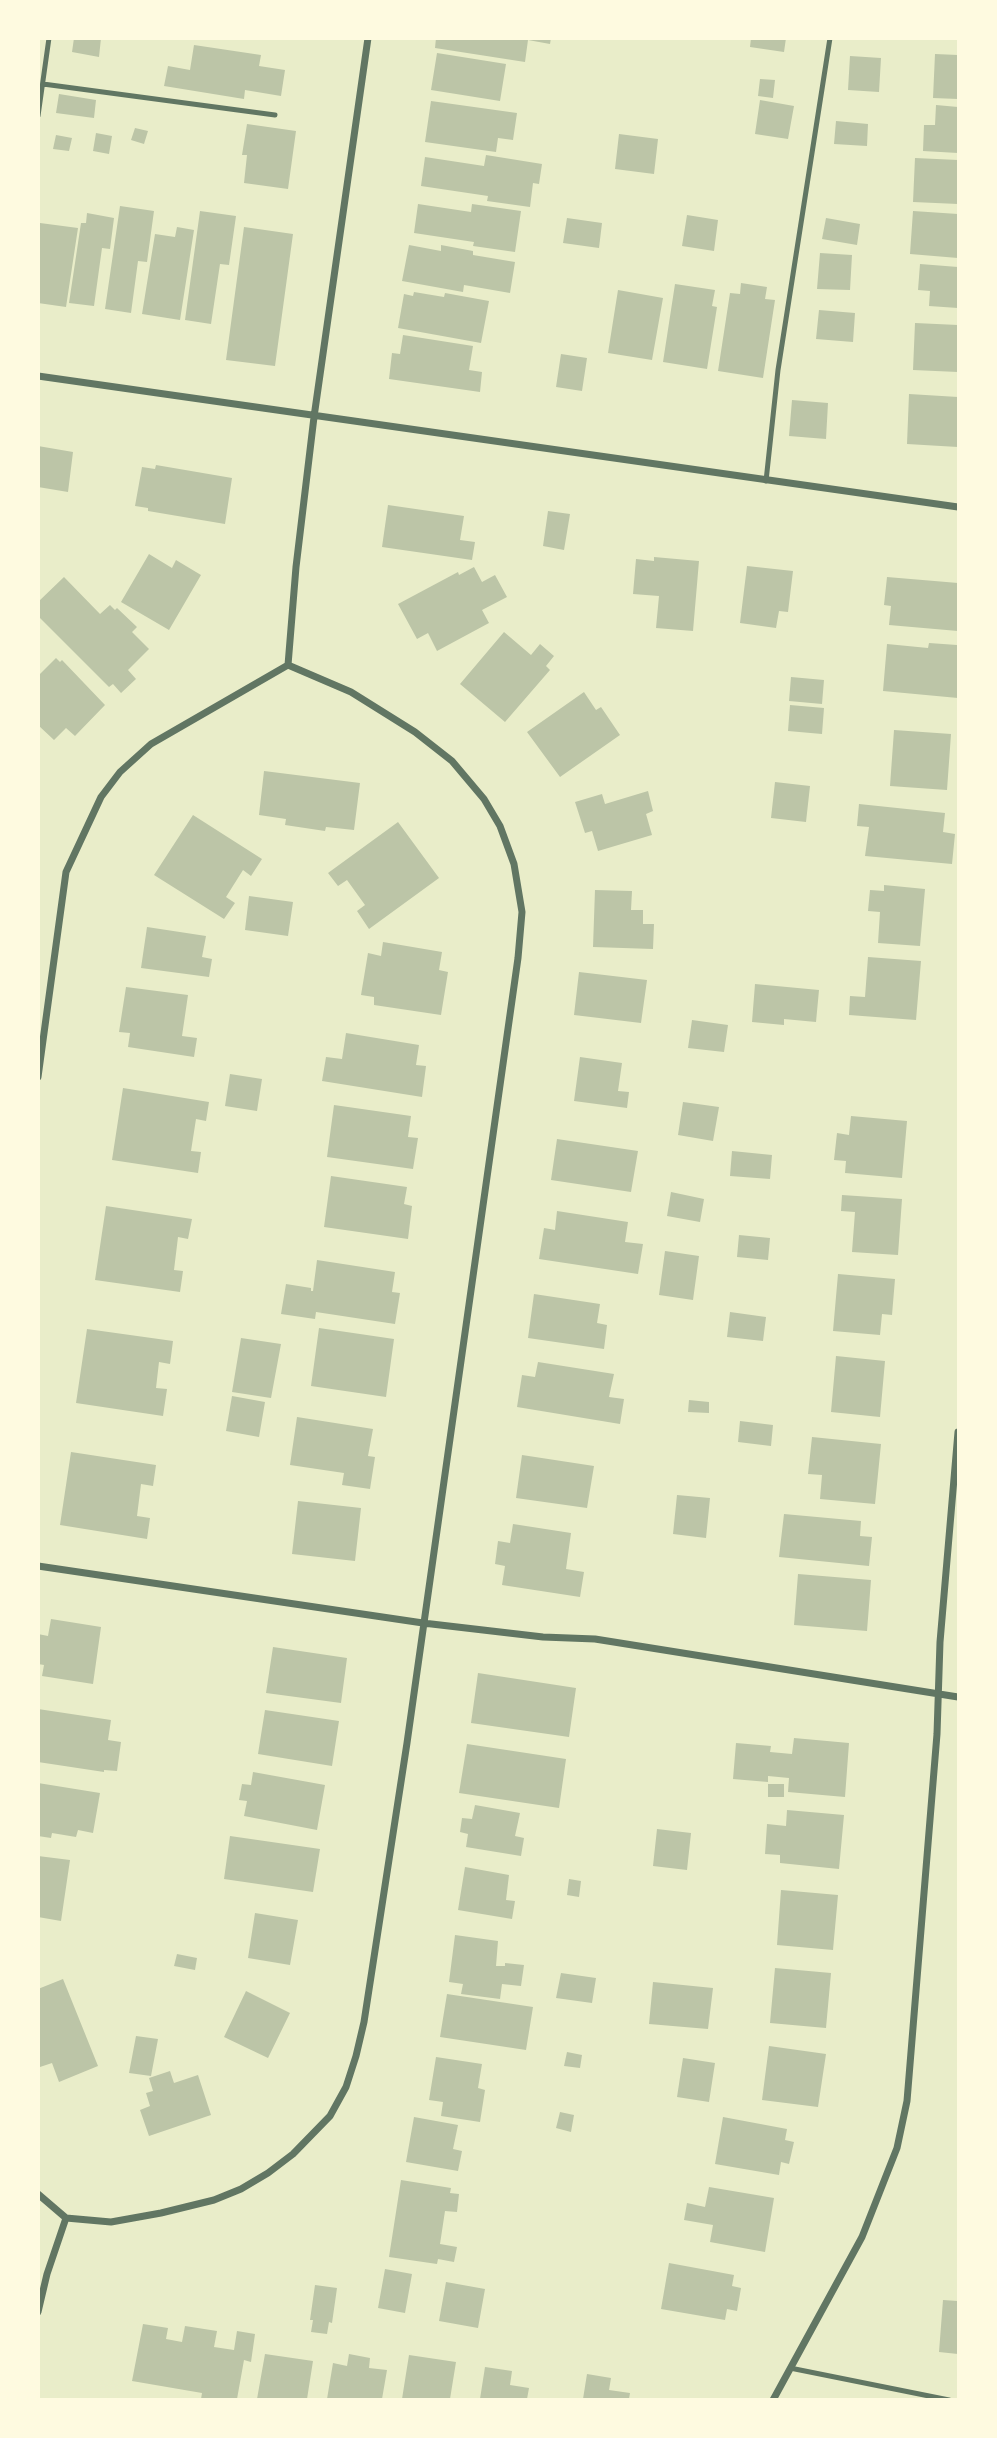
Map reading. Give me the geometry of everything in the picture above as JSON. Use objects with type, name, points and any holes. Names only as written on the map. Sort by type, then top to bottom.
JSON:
[{"type":"street","points":[[288,665],[296,567],[314,416],[368,38]]},
{"type":"street","points":[[38,376],[958,507]]},
{"type":"street","points":[[38,1077],[66,873],[101,797],[120,772],[151,744],[288,665]]},
{"type":"street","points":[[38,2194],[66,2218],[111,2222],[214,2200],[268,2173],[308,2141],[331,2116],[346,2087],[364,2022],[518,958],[522,912],[514,864],[500,826],[484,799],[452,761],[415,732],[351,692],[288,665]]},
{"type":"street","points":[[773,2399],[862,2237],[897,2148],[908,2087],[958,1432]]},
{"type":"street","points":[[38,1566],[423,1623],[543,1637],[594,1639],[958,1697]]},
{"type":"street","points":[[38,2312],[47,2274],[66,2218]]},
{"type":"lane","points":[[38,116],[50,38]]},
{"type":"lane","points":[[766,481],[778,370],[830,38]]},
{"type":"lane","points":[[43,83],[275,115]]},
{"type":"lane","points":[[790,2368],[949,2399]]},
{"type":"building","points":[[74,38],[101,38],[99,57],[72,52]]},
{"type":"building","points":[[436,38],[551,38],[550,44],[528,40],[525,62],[435,48]]},
{"type":"building","points":[[751,38],[786,38],[784,52],[750,47]]},
{"type":"building","points":[[194,45],[261,55],[259,66],[285,70],[281,96],[245,90],[244,99],[164,86],[168,66],[190,70]]},
{"type":"building","points":[[437,53],[506,64],[500,101],[431,90]]},
{"type":"building","points":[[935,54],[958,55],[958,99],[933,98]]},
{"type":"building","points":[[850,56],[881,58],[879,92],[848,90]]},
{"type":"building","points":[[760,79],[775,80],[773,98],[758,96]]},
{"type":"building","points":[[59,94],[96,100],[94,118],[56,113]]},
{"type":"building","points":[[760,100],[794,106],[788,139],[755,134]]},
{"type":"building","points":[[431,101],[517,113],[513,140],[498,138],[496,152],[425,142]]},
{"type":"building","points":[[936,105],[958,107],[958,153],[923,151],[924,125],[935,125]]},
{"type":"building","points":[[836,121],[868,124],[867,146],[834,144]]},
{"type":"building","points":[[247,124],[296,131],[288,189],[244,183],[247,155],[242,155]]},
{"type":"building","points":[[135,128],[148,131],[144,144],[131,140]]},
{"type":"building","points":[[96,133],[112,136],[109,154],[93,151]]},
{"type":"building","points":[[619,134],[658,139],[654,174],[615,169]]},
{"type":"building","points":[[56,135],[72,138],[69,151],[53,149]]},
{"type":"building","points":[[486,155],[542,164],[539,184],[533,183],[530,207],[487,201],[488,196],[421,186],[425,157],[484,166]]},
{"type":"building","points":[[915,158],[958,160],[958,204],[913,202]]},
{"type":"building","points":[[418,204],[471,212],[472,204],[521,211],[515,252],[473,246],[474,242],[414,233]]},
{"type":"building","points":[[120,206],[154,211],[147,262],[138,261],[131,313],[105,309]]},
{"type":"building","points":[[200,211],[236,216],[229,265],[220,264],[211,324],[185,320]]},
{"type":"building","points":[[913,211],[958,214],[958,258],[910,254]]},
{"type":"building","points":[[87,213],[114,218],[110,249],[102,248],[94,306],[69,303],[81,223],[86,223]]},
{"type":"building","points":[[687,215],[718,220],[714,251],[682,246]]},
{"type":"building","points":[[567,218],[602,223],[599,248],[563,243]]},
{"type":"building","points":[[826,218],[860,224],[857,245],[822,239]]},
{"type":"building","points":[[40,223],[78,228],[66,307],[38,303]]},
{"type":"building","points":[[177,227],[194,230],[180,320],[142,314],[155,234],[175,237]]},
{"type":"building","points":[[244,227],[293,234],[275,366],[226,360]]},
{"type":"building","points":[[409,245],[441,251],[441,245],[473,251],[473,255],[515,262],[510,293],[464,285],[463,292],[402,281]]},
{"type":"building","points":[[820,253],[852,255],[850,290],[817,289]]},
{"type":"building","points":[[920,264],[958,267],[958,308],[929,306],[930,291],[918,290]]},
{"type":"building","points":[[741,283],[767,287],[765,299],[775,300],[763,378],[718,371],[730,293],[740,294]]},
{"type":"building","points":[[675,284],[715,290],[712,306],[717,307],[707,369],[663,362]]},
{"type":"building","points":[[618,290],[663,298],[652,360],[608,353]]},
{"type":"building","points":[[414,292],[444,297],[445,293],[489,301],[481,343],[398,328],[404,294],[413,296]]},
{"type":"building","points":[[819,310],[855,313],[853,342],[816,339]]},
{"type":"building","points":[[915,323],[958,325],[958,372],[913,370]]},
{"type":"building","points":[[403,335],[473,346],[469,370],[482,372],[480,392],[389,379],[392,353],[400,354]]},
{"type":"building","points":[[561,354],[587,358],[582,391],[556,387]]},
{"type":"building","points":[[909,394],[958,397],[958,447],[907,444]]},
{"type":"building","points":[[792,400],[828,403],[826,439],[789,436]]},
{"type":"building","points":[[38,446],[73,452],[68,492],[38,487]]},
{"type":"building","points":[[156,465],[232,478],[225,524],[148,511],[148,508],[135,506],[142,467],[155,469]]},
{"type":"building","points":[[388,505],[464,516],[460,540],[475,542],[472,560],[382,547]]},
{"type":"building","points":[[548,511],[570,514],[564,550],[543,546]]},
{"type":"building","points":[[149,554],[172,568],[176,560],[201,575],[169,630],[121,602]]},
{"type":"building","points":[[654,557],[699,561],[693,631],[656,628],[659,596],[633,594],[636,559],[654,561]]},
{"type":"building","points":[[747,566],[793,571],[788,612],[779,611],[776,628],[740,623]]},
{"type":"building","points":[[474,567],[482,582],[495,575],[507,597],[482,610],[489,623],[437,651],[428,633],[417,639],[398,604],[458,572],[459,575]]},
{"type":"building","points":[[64,577],[100,614],[110,605],[115,610],[117,608],[137,627],[132,632],[149,649],[128,670],[136,679],[121,693],[113,684],[109,687],[38,616],[38,602]]},
{"type":"building","points":[[887,577],[958,583],[958,631],[889,625],[891,606],[884,605]]},
{"type":"building","points":[[504,632],[531,655],[540,644],[554,656],[546,666],[550,670],[505,722],[460,684]]},
{"type":"building","points":[[929,643],[957,645],[958,698],[883,691],[887,644],[928,648]]},
{"type":"building","points":[[56,658],[60,662],[62,660],[105,705],[75,736],[66,728],[54,740],[38,725],[38,676]]},
{"type":"building","points":[[791,677],[824,680],[822,704],[789,701]]},
{"type":"building","points":[[584,692],[596,710],[601,707],[620,735],[560,777],[527,732]]},
{"type":"building","points":[[790,705],[824,708],[822,734],[788,731]]},
{"type":"building","points":[[894,730],[951,734],[947,790],[890,786]]},
{"type":"building","points":[[264,771],[360,783],[354,830],[326,827],[325,831],[285,825],[286,819],[259,815]]},
{"type":"building","points":[[775,782],[810,786],[806,822],[771,818]]},
{"type":"building","points":[[648,791],[653,811],[646,814],[652,835],[598,851],[592,831],[585,833],[575,802],[602,794],[605,804]]},
{"type":"building","points":[[859,804],[945,813],[943,832],[955,834],[952,864],[865,856],[869,827],[857,826]]},
{"type":"building","points":[[193,815],[262,859],[251,876],[243,870],[226,897],[235,903],[224,919],[154,875]]},
{"type":"building","points":[[398,822],[439,878],[369,929],[357,911],[365,905],[347,880],[338,886],[328,873]]},
{"type":"building","points":[[884,885],[925,889],[920,946],[878,943],[880,912],[868,911],[870,890],[884,891]]},
{"type":"building","points":[[595,890],[632,891],[631,910],[643,910],[643,924],[654,924],[653,949],[593,947]]},
{"type":"building","points":[[249,896],[293,902],[288,936],[245,930]]},
{"type":"building","points":[[147,927],[206,936],[202,957],[212,959],[209,977],[141,968]]},
{"type":"building","points":[[383,942],[442,952],[439,970],[448,972],[441,1015],[374,1005],[374,997],[361,995],[368,953],[381,956]]},
{"type":"building","points":[[868,957],[921,961],[916,1020],[849,1015],[850,996],[865,997]]},
{"type":"building","points":[[579,972],[647,980],[641,1023],[574,1015]]},
{"type":"building","points":[[755,984],[819,990],[816,1022],[784,1019],[784,1025],[752,1022]]},
{"type":"building","points":[[126,987],[188,995],[182,1036],[197,1038],[194,1057],[128,1047],[130,1033],[119,1032]]},
{"type":"building","points":[[692,1020],[728,1025],[724,1052],[688,1048]]},
{"type":"building","points":[[346,1033],[419,1045],[416,1065],[426,1066],[422,1097],[322,1081],[326,1057],[342,1059]]},
{"type":"building","points":[[580,1057],[622,1063],[618,1091],[629,1092],[627,1108],[574,1101]]},
{"type":"building","points":[[230,1074],[262,1079],[257,1111],[225,1106]]},
{"type":"building","points":[[123,1088],[209,1102],[206,1121],[196,1119],[191,1151],[201,1152],[198,1173],[112,1160]]},
{"type":"building","points":[[683,1102],[719,1107],[713,1141],[678,1135]]},
{"type":"building","points":[[334,1105],[411,1116],[408,1137],[418,1138],[413,1169],[327,1157]]},
{"type":"building","points":[[851,1116],[907,1121],[902,1178],[845,1173],[846,1161],[834,1160],[837,1133],[849,1135]]},
{"type":"building","points":[[557,1139],[638,1151],[631,1192],[551,1180]]},
{"type":"building","points":[[732,1151],[772,1155],[770,1179],[730,1176]]},
{"type":"building","points":[[331,1176],[407,1187],[404,1204],[412,1206],[408,1239],[324,1227]]},
{"type":"building","points":[[671,1192],[704,1199],[700,1222],[667,1216]]},
{"type":"building","points":[[842,1195],[902,1199],[898,1255],[852,1252],[855,1212],[841,1211]]},
{"type":"building","points":[[106,1206],[192,1219],[188,1239],[178,1237],[174,1270],[183,1271],[180,1292],[95,1280]]},
{"type":"building","points":[[557,1211],[628,1222],[625,1242],[643,1244],[638,1274],[539,1259],[544,1228],[555,1230]]},
{"type":"building","points":[[739,1235],[770,1238],[768,1260],[737,1257]]},
{"type":"building","points":[[665,1251],[699,1256],[693,1300],[659,1295]]},
{"type":"building","points":[[317,1260],[395,1272],[392,1292],[400,1293],[395,1324],[316,1312],[315,1319],[281,1314],[286,1284],[311,1288],[313,1291]]},
{"type":"building","points":[[838,1274],[895,1279],[892,1315],[882,1314],[880,1335],[833,1331]]},
{"type":"building","points":[[534,1294],[600,1304],[597,1323],[607,1325],[604,1349],[528,1338]]},
{"type":"building","points":[[730,1312],[766,1317],[763,1341],[727,1337]]},
{"type":"building","points":[[319,1328],[394,1339],[386,1397],[311,1386]]},
{"type":"building","points":[[87,1329],[173,1341],[170,1364],[159,1362],[156,1388],[167,1389],[163,1416],[76,1403]]},
{"type":"building","points":[[241,1338],[281,1344],[271,1398],[232,1392]]},
{"type":"building","points":[[836,1356],[885,1361],[880,1417],[831,1412]]},
{"type":"building","points":[[538,1362],[614,1374],[609,1397],[624,1399],[620,1424],[517,1407],[522,1375],[535,1377]]},
{"type":"building","points":[[232,1396],[265,1402],[259,1437],[226,1431]]},
{"type":"building","points":[[689,1400],[709,1402],[709,1413],[688,1412]]},
{"type":"building","points":[[297,1417],[373,1429],[368,1456],[375,1457],[370,1489],[342,1485],[344,1473],[290,1465]]},
{"type":"building","points":[[740,1421],[773,1425],[771,1446],[738,1442]]},
{"type":"building","points":[[812,1437],[881,1444],[875,1504],[820,1499],[822,1475],[808,1474]]},
{"type":"building","points":[[71,1452],[156,1465],[153,1486],[141,1484],[137,1516],[150,1518],[147,1539],[60,1525]]},
{"type":"building","points":[[522,1455],[594,1466],[587,1508],[516,1498]]},
{"type":"building","points":[[677,1495],[710,1498],[706,1538],[673,1534]]},
{"type":"building","points":[[298,1501],[361,1508],[355,1561],[292,1554]]},
{"type":"building","points":[[784,1514],[861,1521],[860,1536],[872,1537],[869,1566],[779,1557]]},
{"type":"building","points":[[513,1524],[571,1533],[566,1569],[584,1572],[580,1597],[502,1585],[505,1566],[495,1564],[498,1541],[510,1543]]},
{"type":"building","points":[[798,1574],[871,1580],[867,1631],[794,1625]]},
{"type":"building","points":[[51,1619],[101,1627],[93,1684],[42,1676],[44,1665],[38,1664],[38,1634],[48,1636]]},
{"type":"building","points":[[273,1647],[347,1658],[341,1703],[266,1693]]},
{"type":"building","points":[[478,1673],[576,1688],[569,1737],[471,1723]]},
{"type":"building","points":[[38,1709],[111,1720],[108,1740],[121,1742],[117,1771],[104,1772],[38,1762]]},
{"type":"building","points":[[265,1710],[339,1721],[332,1766],[258,1754]]},
{"type":"building","points":[[794,1738],[849,1743],[845,1797],[788,1792],[789,1778],[768,1776],[768,1782],[733,1779],[736,1743],[771,1746],[770,1752],[792,1754]]},
{"type":"building","points":[[467,1744],[566,1759],[559,1808],[459,1793]]},
{"type":"building","points":[[253,1772],[325,1785],[317,1830],[244,1816],[247,1801],[239,1800],[242,1784],[251,1785]]},
{"type":"building","points":[[38,1783],[100,1793],[93,1833],[78,1830],[76,1837],[52,1833],[51,1838],[38,1836]]},
{"type":"building","points":[[768,1784],[784,1784],[784,1797],[768,1797]]},
{"type":"building","points":[[475,1805],[520,1813],[515,1836],[524,1838],[521,1856],[466,1847],[468,1834],[460,1832],[462,1818],[472,1819]]},
{"type":"building","points":[[787,1810],[844,1815],[839,1869],[780,1863],[780,1855],[765,1854],[767,1824],[786,1826]]},
{"type":"building","points":[[657,1829],[691,1833],[687,1870],[653,1866]]},
{"type":"building","points":[[230,1836],[320,1849],[313,1892],[224,1879]]},
{"type":"building","points":[[38,1856],[70,1860],[61,1921],[38,1917]]},
{"type":"building","points":[[465,1867],[509,1875],[506,1900],[515,1901],[512,1919],[458,1910]]},
{"type":"building","points":[[569,1879],[581,1881],[579,1897],[567,1895]]},
{"type":"building","points":[[781,1890],[838,1895],[833,1950],[777,1945]]},
{"type":"building","points":[[255,1913],[298,1920],[290,1965],[248,1958]]},
{"type":"building","points":[[455,1935],[498,1941],[496,1966],[505,1966],[505,1963],[524,1965],[521,1986],[502,1984],[500,1999],[461,1994],[463,1984],[449,1982]]},
{"type":"building","points":[[177,1954],[197,1958],[195,1970],[174,1966]]},
{"type":"building","points":[[775,1968],[831,1973],[826,2028],[770,2023]]},
{"type":"building","points":[[561,1973],[596,1978],[592,2003],[556,1998]]},
{"type":"building","points":[[63,1979],[98,2066],[59,2082],[52,2063],[40,2067],[38,2063],[38,1989]]},
{"type":"building","points":[[653,1982],[713,1988],[708,2029],[649,2024]]},
{"type":"building","points":[[246,1991],[290,2013],[268,2058],[224,2037]]},
{"type":"building","points":[[447,1994],[533,2007],[526,2050],[440,2037]]},
{"type":"building","points":[[136,2036],[158,2039],[151,2076],[129,2073]]},
{"type":"building","points":[[769,2046],[826,2054],[818,2107],[762,2100]]},
{"type":"building","points":[[567,2052],[582,2055],[580,2068],[564,2066]]},
{"type":"building","points":[[436,2057],[482,2064],[478,2088],[485,2090],[480,2122],[441,2116],[443,2102],[429,2100]]},
{"type":"building","points":[[683,2058],[715,2063],[709,2102],[677,2097]]},
{"type":"building","points":[[170,2071],[174,2083],[198,2075],[211,2115],[149,2136],[140,2110],[150,2106],[146,2093],[153,2091],[149,2078]]},
{"type":"building","points":[[560,2112],[574,2115],[571,2132],[556,2128]]},
{"type":"building","points":[[414,2117],[458,2125],[453,2149],[462,2151],[458,2171],[406,2162]]},
{"type":"building","points":[[723,2117],[787,2129],[785,2140],[794,2142],[789,2164],[781,2162],[779,2175],[715,2164]]},
{"type":"building","points":[[401,2180],[451,2188],[450,2193],[459,2194],[457,2212],[445,2211],[440,2244],[457,2247],[454,2262],[438,2259],[437,2264],[389,2257]]},
{"type":"building","points":[[709,2187],[774,2198],[765,2252],[710,2242],[713,2225],[684,2220],[687,2203],[705,2207]]},
{"type":"building","points":[[669,2263],[734,2275],[732,2286],[741,2288],[737,2311],[727,2309],[725,2320],[661,2309]]},
{"type":"building","points":[[385,2269],[412,2274],[405,2313],[378,2308]]},
{"type":"building","points":[[446,2282],[485,2289],[478,2328],[439,2321]]},
{"type":"building","points":[[315,2285],[337,2288],[332,2323],[329,2322],[327,2334],[311,2332]]},
{"type":"building","points":[[943,2300],[958,2301],[958,2354],[939,2352]]},
{"type":"building","points":[[143,2324],[168,2328],[166,2339],[182,2342],[185,2326],[217,2331],[214,2347],[234,2350],[237,2331],[255,2334],[251,2362],[244,2360],[237,2399],[201,2399],[202,2393],[132,2381]]},
{"type":"building","points":[[265,2354],[313,2361],[307,2399],[257,2399]]},
{"type":"building","points":[[349,2354],[370,2358],[369,2368],[387,2370],[382,2399],[327,2399],[333,2363],[347,2366]]},
{"type":"building","points":[[409,2355],[456,2362],[450,2399],[402,2399]]},
{"type":"building","points":[[485,2367],[512,2371],[510,2385],[529,2388],[527,2399],[480,2399]]},
{"type":"building","points":[[587,2374],[611,2378],[609,2390],[630,2393],[629,2399],[583,2399]]}]
